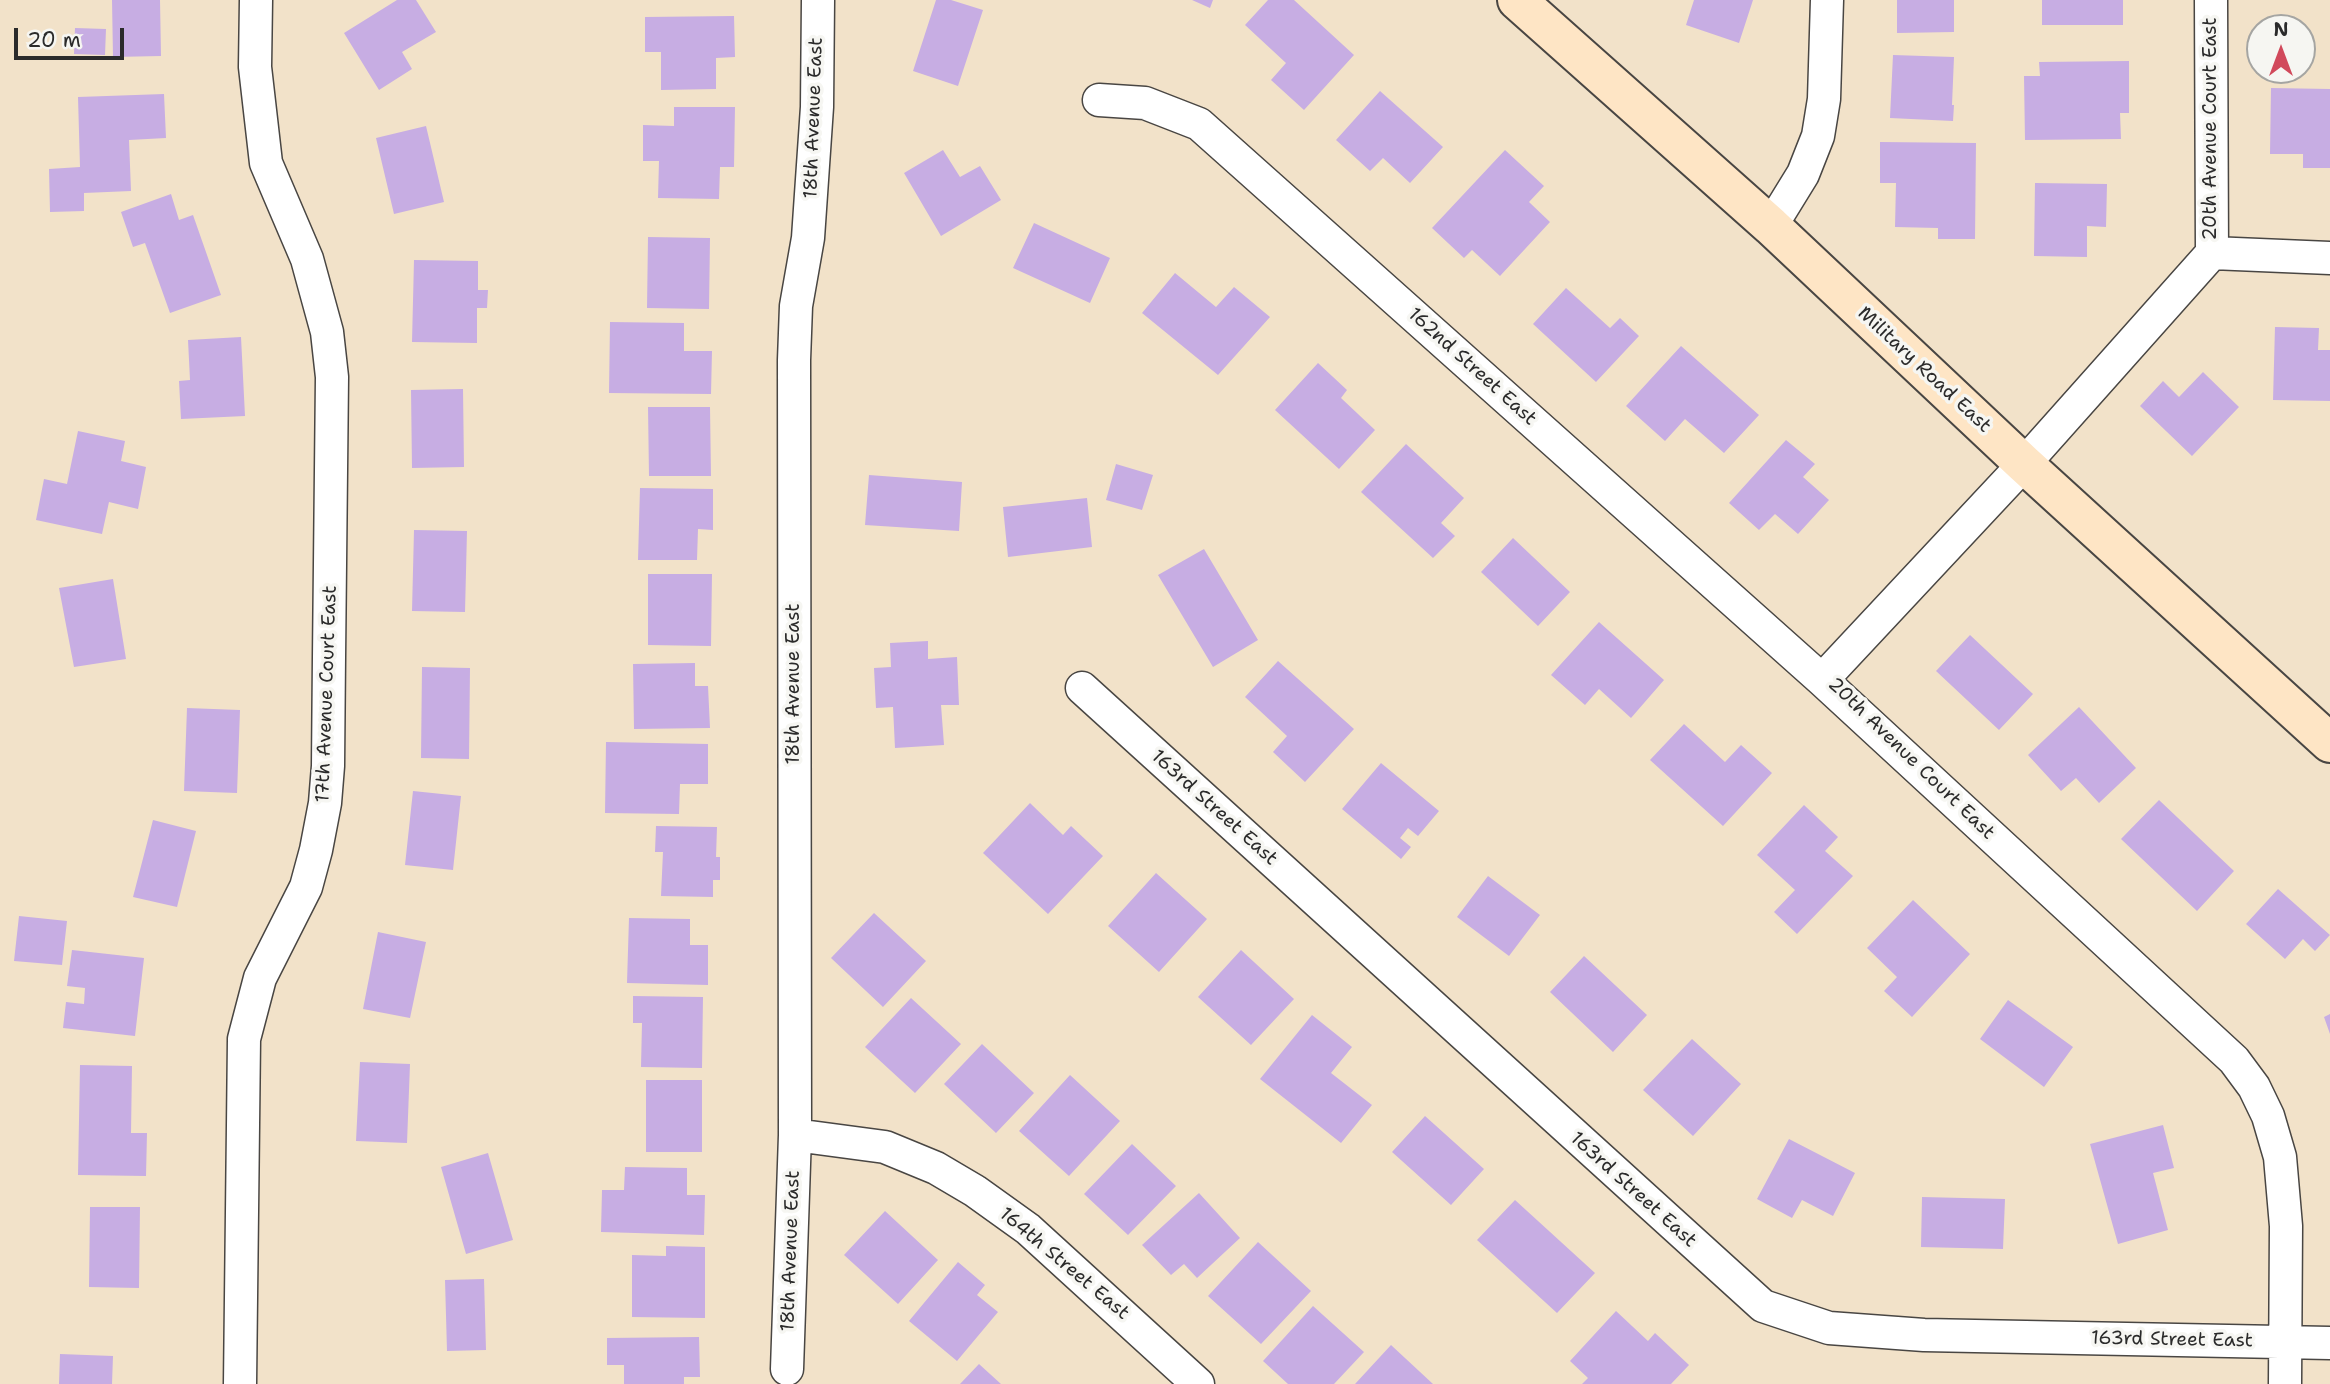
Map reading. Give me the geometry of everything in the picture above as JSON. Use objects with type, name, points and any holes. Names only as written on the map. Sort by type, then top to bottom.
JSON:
[{"type":"street","name":"17th Avenue Court East","points":[[240,1384],[244,1039],[260,978],[306,887],[316,850],[327,778],[329,657],[332,377],[327,332],[307,259],[266,163],[256,66],[256,0]]},
{"type":"street","name":"18th Avenue East","points":[[787,1369],[795,1135],[794,360],[796,306],[808,238],[817,107],[818,0]]},
{"type":"street","name":"Military Road East","points":[[1517,0],[1771,226],[2024,464],[2330,743]]},
{"type":"street","points":[[1771,226],[1803,174],[1818,136],[1824,99],[1827,0]]},
{"type":"street","name":"20th Avenue Court East","points":[[2211,0],[2212,253],[2024,464],[1822,680],[2202,1028],[2234,1060],[2254,1087],[2268,1116],[2280,1157],[2286,1226],[2285,1384]]},
{"type":"street","name":"162nd Street East","points":[[1099,100],[1145,103],[1199,124],[1822,680]]},
{"type":"street","points":[[2212,253],[2330,258]]},
{"type":"street","name":"163rd Street East","points":[[1082,688],[1763,1306],[1829,1328],[1924,1335],[2330,1343]]},
{"type":"street","name":"164th Street East","points":[[795,1135],[885,1147],[936,1168],[975,1191],[1028,1229],[1198,1384]]},
{"type":"building","points":[[112,0],[160,0],[161,56],[113,57]]},
{"type":"building","points":[[397,0],[416,0],[436,32],[402,52],[412,69],[379,90],[344,33]]},
{"type":"building","points":[[936,0],[951,0],[983,10],[958,86],[913,71]]},
{"type":"building","points":[[1192,0],[1213,0],[1210,8]]},
{"type":"building","points":[[1268,0],[1294,0],[1354,55],[1304,110],[1271,80],[1286,63],[1245,25]]},
{"type":"building","points":[[1694,0],[1753,0],[1739,43],[1686,25]]},
{"type":"building","points":[[1897,0],[1954,0],[1954,32],[1897,33]]},
{"type":"building","points":[[2042,0],[2123,0],[2123,25],[2042,25]]},
{"type":"building","points":[[734,16],[735,57],[716,58],[716,89],[661,90],[661,52],[645,52],[645,17]]},
{"type":"building","points":[[75,28],[106,29],[105,55],[74,54]]},
{"type":"building","points":[[1893,55],[1954,57],[1953,121],[1890,118]]},
{"type":"building","points":[[2129,61],[2129,113],[2120,113],[2121,139],[2025,140],[2024,76],[2040,76],[2039,62]]},
{"type":"building","points":[[2271,88],[2330,89],[2330,168],[2303,168],[2303,154],[2270,154]]},
{"type":"building","points":[[1380,91],[1443,147],[1410,183],[1383,158],[1370,171],[1336,140]]},
{"type":"building","points":[[164,94],[166,138],[129,140],[131,191],[84,193],[84,211],[50,212],[49,169],[80,167],[78,97]]},
{"type":"building","points":[[674,107],[735,107],[734,167],[720,167],[719,199],[658,198],[659,161],[643,161],[643,125],[674,126]]},
{"type":"building","points":[[426,126],[444,202],[394,214],[376,138]]},
{"type":"building","points":[[1880,142],[1976,143],[1975,239],[1938,239],[1938,228],[1895,227],[1896,183],[1880,183]]},
{"type":"building","points":[[943,150],[960,177],[980,166],[1001,200],[941,236],[904,173]]},
{"type":"building","points":[[1505,150],[1544,186],[1529,202],[1550,222],[1500,276],[1472,250],[1464,258],[1432,228]]},
{"type":"building","points":[[2035,183],[2107,184],[2106,227],[2087,226],[2087,257],[2034,256]]},
{"type":"building","points":[[171,194],[179,220],[193,215],[221,295],[170,313],[145,243],[133,247],[121,212]]},
{"type":"building","points":[[1034,223],[1110,258],[1090,303],[1013,268]]},
{"type":"building","points":[[648,237],[710,238],[709,309],[647,308]]},
{"type":"building","points":[[414,260],[478,261],[478,290],[488,290],[487,308],[477,308],[477,343],[412,342]]},
{"type":"building","points":[[1175,273],[1216,307],[1234,287],[1270,317],[1218,375],[1142,313]]},
{"type":"building","points":[[1566,288],[1610,328],[1620,318],[1639,336],[1596,382],[1533,324]]},
{"type":"building","points":[[610,322],[684,323],[684,351],[712,351],[711,394],[609,393]]},
{"type":"building","points":[[2275,327],[2319,328],[2318,350],[2330,350],[2330,401],[2273,400]]},
{"type":"building","points":[[241,337],[245,416],[181,419],[179,381],[190,380],[188,340]]},
{"type":"building","points":[[1681,346],[1759,415],[1724,453],[1685,419],[1665,441],[1626,406]]},
{"type":"building","points":[[1318,363],[1347,390],[1341,398],[1375,430],[1339,469],[1275,410]]},
{"type":"building","points":[[2203,372],[2239,407],[2192,456],[2140,406],[2163,381],[2179,397]]},
{"type":"building","points":[[463,389],[464,467],[412,468],[411,390]]},
{"type":"building","points":[[648,407],[710,407],[711,476],[649,476]]},
{"type":"building","points":[[78,431],[125,441],[121,461],[146,467],[138,509],[109,502],[102,534],[36,520],[44,479],[67,484]]},
{"type":"building","points":[[1786,440],[1815,464],[1803,477],[1829,500],[1798,534],[1775,514],[1759,530],[1729,503]]},
{"type":"building","points":[[1406,444],[1464,498],[1441,523],[1455,536],[1433,558],[1361,492]]},
{"type":"building","points":[[1116,464],[1153,475],[1142,510],[1106,500]]},
{"type":"building","points":[[869,475],[962,482],[959,531],[865,525]]},
{"type":"building","points":[[640,488],[713,489],[713,530],[698,529],[697,560],[638,560]]},
{"type":"building","points":[[1087,498],[1092,547],[1008,557],[1003,507]]},
{"type":"building","points":[[414,530],[467,531],[465,612],[412,611]]},
{"type":"building","points":[[1513,538],[1570,592],[1538,626],[1481,572]]},
{"type":"building","points":[[1204,549],[1258,640],[1213,667],[1158,575]]},
{"type":"building","points":[[648,574],[712,574],[711,646],[648,645]]},
{"type":"building","points":[[113,579],[126,659],[74,667],[59,588]]},
{"type":"building","points":[[1599,622],[1664,680],[1631,718],[1599,689],[1585,705],[1551,675]]},
{"type":"building","points":[[1970,635],[2033,694],[1999,730],[1936,671]]},
{"type":"building","points":[[928,641],[928,659],[957,657],[959,705],[941,705],[944,745],[895,748],[893,707],[876,708],[874,668],[891,667],[890,643]]},
{"type":"building","points":[[1278,661],[1354,729],[1305,782],[1273,752],[1287,736],[1245,697]]},
{"type":"building","points":[[695,663],[695,686],[708,686],[710,728],[634,729],[633,664]]},
{"type":"building","points":[[422,667],[470,668],[469,759],[421,758]]},
{"type":"building","points":[[2079,707],[2136,768],[2099,803],[2076,778],[2061,791],[2028,755]]},
{"type":"building","points":[[187,708],[240,710],[237,793],[184,791]]},
{"type":"building","points":[[1684,724],[1725,762],[1741,745],[1772,773],[1723,826],[1650,760]]},
{"type":"building","points":[[606,742],[708,744],[708,784],[680,784],[679,814],[605,813]]},
{"type":"building","points":[[1381,763],[1439,811],[1418,836],[1408,828],[1400,838],[1411,847],[1401,859],[1342,809]]},
{"type":"building","points":[[413,791],[461,796],[453,870],[405,865]]},
{"type":"building","points":[[2159,800],[2234,871],[2197,911],[2121,839]]},
{"type":"building","points":[[1030,803],[1063,835],[1071,826],[1103,856],[1048,914],[983,853]]},
{"type":"building","points":[[1804,805],[1838,837],[1825,851],[1853,876],[1797,934],[1774,912],[1795,890],[1757,855]]},
{"type":"building","points":[[153,820],[196,831],[177,907],[133,897]]},
{"type":"building","points":[[656,826],[717,827],[716,857],[720,857],[720,880],[713,880],[713,897],[661,896],[663,852],[655,852]]},
{"type":"building","points":[[1156,873],[1207,919],[1159,972],[1108,926]]},
{"type":"building","points":[[1488,876],[1540,915],[1509,956],[1457,917]]},
{"type":"building","points":[[2278,889],[2330,935],[2315,951],[2303,939],[2285,959],[2246,924]]},
{"type":"building","points":[[1913,900],[1970,954],[1912,1017],[1884,991],[1897,977],[1867,948]]},
{"type":"building","points":[[874,913],[926,961],[883,1007],[831,958]]},
{"type":"building","points":[[19,916],[67,921],[62,965],[14,961]]},
{"type":"building","points":[[629,918],[690,919],[690,945],[708,945],[708,985],[627,983]]},
{"type":"building","points":[[378,932],[426,942],[410,1018],[363,1009]]},
{"type":"building","points":[[72,950],[144,958],[135,1036],[63,1028],[66,1002],[84,1004],[85,988],[67,986]]},
{"type":"building","points":[[1241,950],[1294,999],[1251,1045],[1198,997]]},
{"type":"building","points":[[1584,956],[1647,1015],[1613,1052],[1550,992]]},
{"type":"building","points":[[633,996],[703,997],[702,1068],[641,1067],[642,1023],[633,1023]]},
{"type":"building","points":[[911,998],[961,1044],[915,1093],[865,1047]]},
{"type":"building","points":[[2008,1000],[2073,1047],[2044,1087],[1980,1039]]},
{"type":"building","points":[[2330,1014],[2330,1034],[2324,1017]]},
{"type":"building","points":[[1312,1015],[1352,1047],[1331,1073],[1372,1105],[1341,1143],[1260,1079]]},
{"type":"building","points":[[1692,1039],[1741,1084],[1693,1136],[1643,1090]]},
{"type":"building","points":[[982,1044],[1034,1093],[996,1133],[944,1084]]},
{"type":"building","points":[[360,1062],[410,1064],[407,1143],[356,1141]]},
{"type":"building","points":[[80,1065],[132,1066],[131,1133],[147,1133],[146,1176],[78,1175]]},
{"type":"building","points":[[1070,1075],[1120,1121],[1069,1176],[1019,1131]]},
{"type":"building","points":[[646,1080],[702,1080],[702,1152],[646,1152]]},
{"type":"building","points":[[1425,1116],[1484,1169],[1451,1205],[1392,1152]]},
{"type":"building","points":[[2163,1125],[2174,1168],[2153,1173],[2168,1230],[2118,1244],[2090,1144]]},
{"type":"building","points":[[1789,1139],[1855,1173],[1833,1216],[1802,1200],[1792,1218],[1757,1199]]},
{"type":"building","points":[[1132,1144],[1176,1186],[1128,1235],[1084,1194]]},
{"type":"building","points":[[488,1153],[513,1240],[466,1254],[441,1167]]},
{"type":"building","points":[[625,1167],[687,1168],[687,1195],[705,1195],[704,1235],[601,1232],[602,1190],[624,1190]]},
{"type":"building","points":[[1199,1193],[1240,1238],[1197,1278],[1184,1264],[1171,1275],[1142,1245]]},
{"type":"building","points":[[1922,1197],[2005,1199],[2003,1249],[1921,1247]]},
{"type":"building","points":[[1515,1200],[1595,1273],[1557,1313],[1477,1240]]},
{"type":"building","points":[[90,1207],[140,1207],[139,1288],[89,1287]]},
{"type":"building","points":[[885,1211],[938,1260],[898,1304],[844,1255]]},
{"type":"building","points":[[1258,1242],[1311,1291],[1261,1344],[1208,1296]]},
{"type":"building","points":[[666,1246],[705,1247],[705,1318],[632,1317],[632,1255],[666,1256]]},
{"type":"building","points":[[958,1262],[985,1285],[977,1295],[998,1312],[957,1361],[909,1321]]},
{"type":"building","points":[[484,1279],[486,1350],[447,1351],[445,1280]]},
{"type":"building","points":[[1313,1306],[1364,1352],[1334,1384],[1288,1384],[1263,1361]]},
{"type":"building","points":[[1616,1311],[1648,1341],[1655,1333],[1689,1365],[1671,1384],[1582,1384],[1588,1378],[1570,1361]]},
{"type":"building","points":[[699,1337],[700,1377],[684,1377],[684,1384],[624,1384],[624,1365],[607,1365],[607,1338]]},
{"type":"building","points":[[1391,1345],[1433,1384],[1355,1384]]},
{"type":"building","points":[[60,1354],[113,1356],[112,1384],[59,1384]]},
{"type":"building","points":[[979,1364],[1001,1384],[960,1384]]}]
